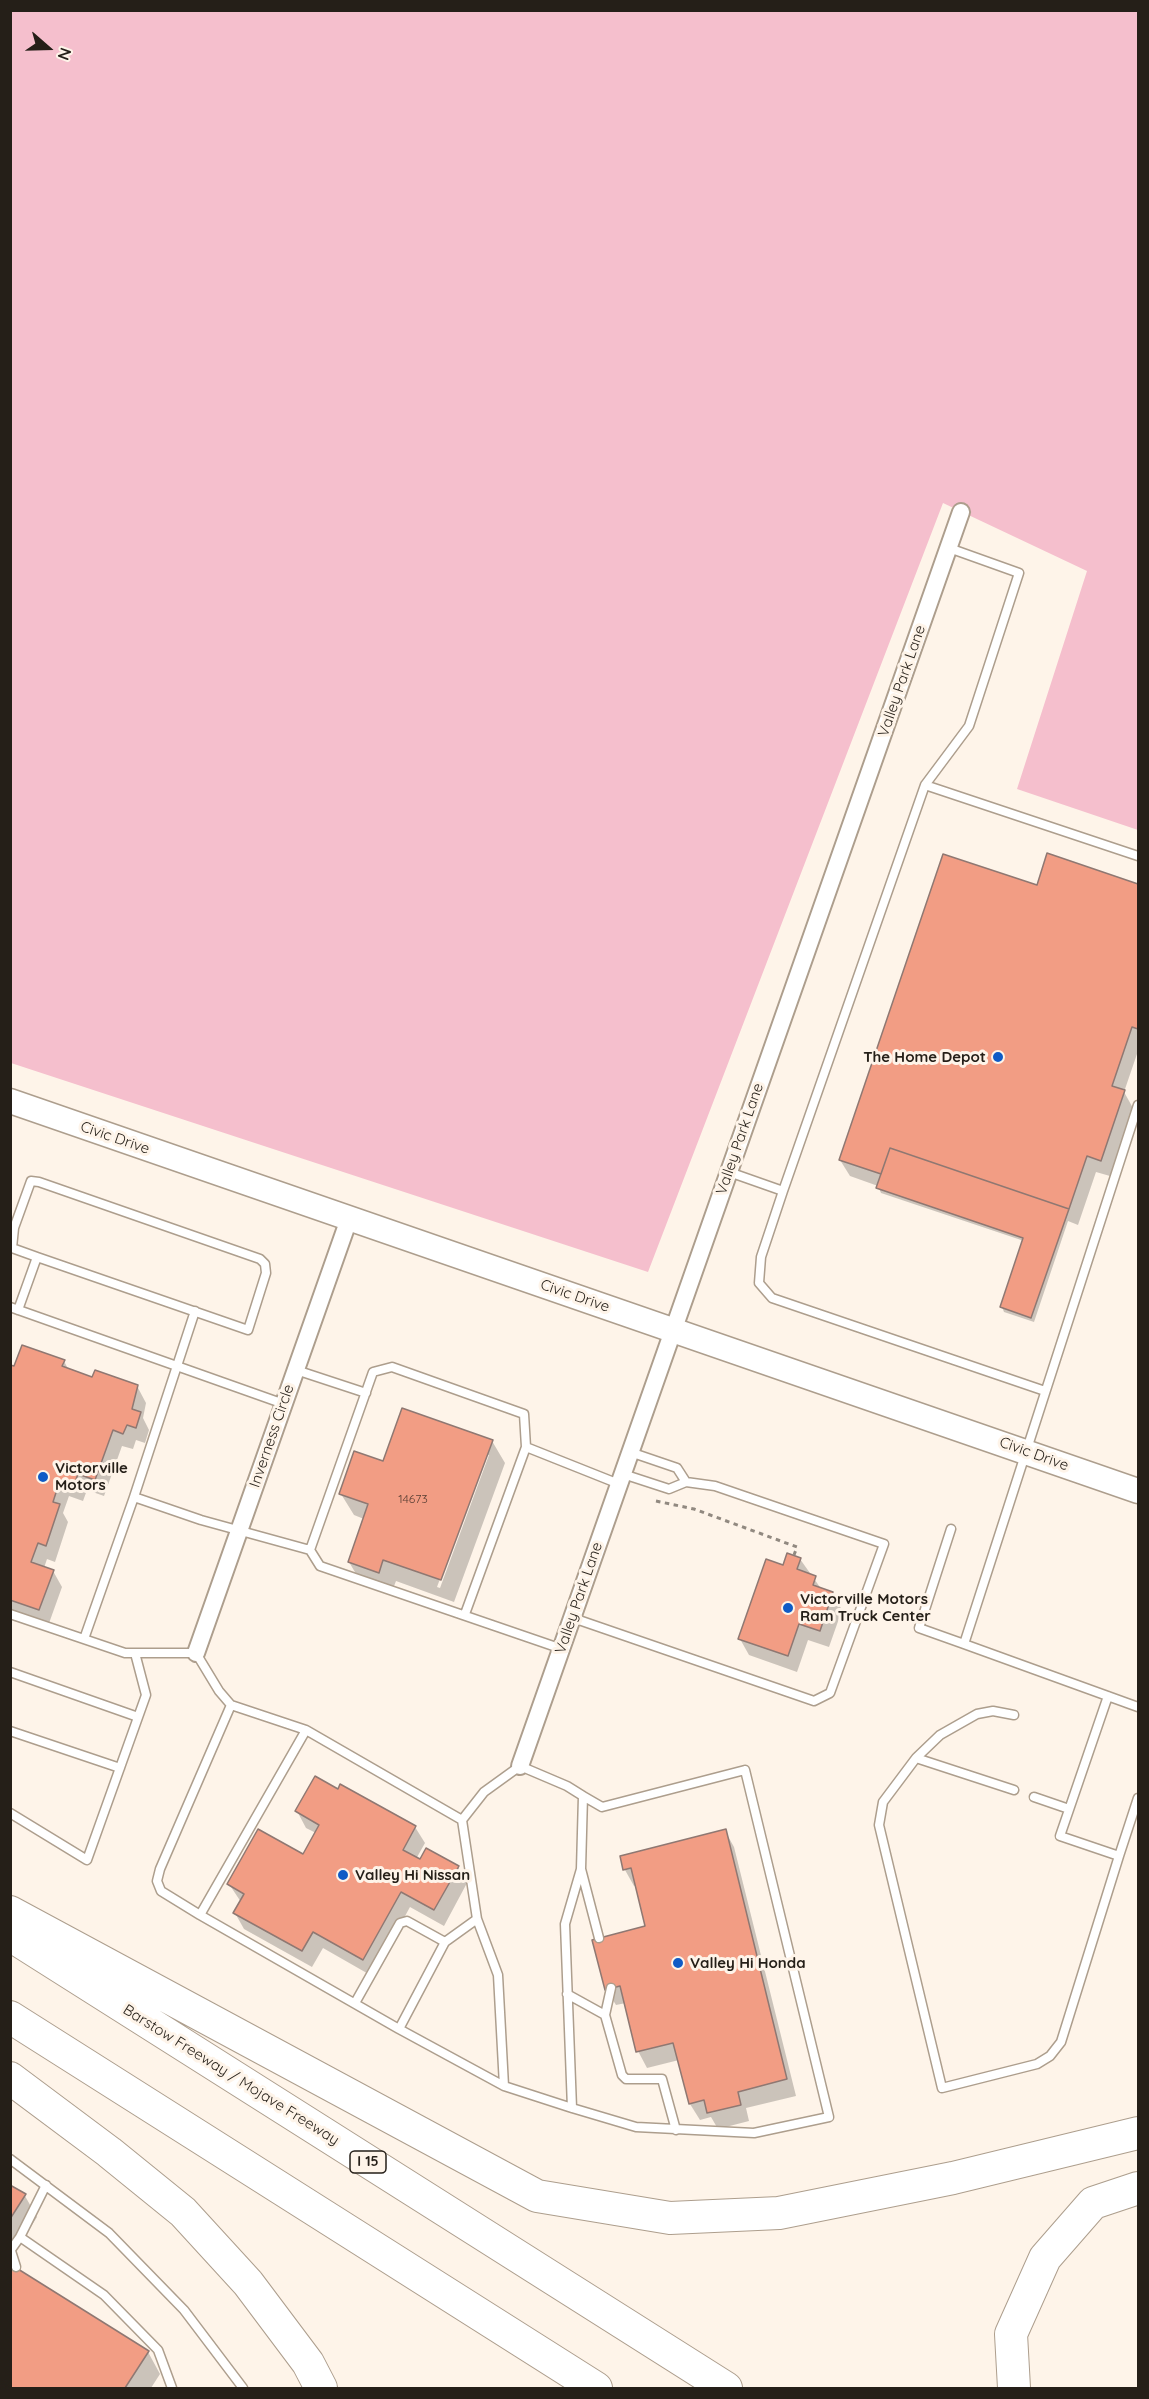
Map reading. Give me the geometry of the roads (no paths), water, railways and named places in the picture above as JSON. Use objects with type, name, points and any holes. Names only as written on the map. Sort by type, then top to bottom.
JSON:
[{"type":"highway","points":[[10,1912],[537,2196],[670,2218],[779,2213],[953,2178],[1138,2133]]},
{"type":"highway","name":"Barstow Freeway / Mojave Freeway","points":[[10,1935],[726,2388]]},
{"type":"highway","points":[[10,2017],[597,2388]]},
{"type":"highway","points":[[10,2078],[109,2152],[183,2212],[248,2283],[308,2363],[321,2388]]},
{"type":"highway","points":[[1014,2388],[1011,2334],[1045,2258],[1093,2203],[1138,2188]]},
{"type":"street","name":"Valley Park Lane","points":[[520,1766],[961,512]]},
{"type":"street","name":"Civic Drive","points":[[10,1101],[1138,1491]]},
{"type":"street","name":"Inverness Circle","points":[[196,1653],[349,1219]]},
{"type":"lane","points":[[948,548],[1019,573],[969,726],[925,785],[783,1191],[760,1266],[759,1283],[772,1298],[1045,1391]]},
{"type":"lane","points":[[925,785],[1138,856]]},
{"type":"lane","points":[[964,1644],[1138,1105]]},
{"type":"lane","points":[[729,1172],[783,1191]]},
{"type":"lane","points":[[31,1181],[249,1255],[265,1264],[264,1281],[248,1330],[37,1257],[12,1248],[14,1227],[31,1181]]},
{"type":"lane","points":[[37,1257],[14,1308],[284,1404]]},
{"type":"lane","points":[[84,1639],[179,1367],[195,1311]]},
{"type":"lane","points":[[310,1550],[373,1372],[392,1366],[524,1414],[526,1447],[465,1614]]},
{"type":"lane","points":[[296,1370],[366,1393]]},
{"type":"lane","points":[[526,1447],[621,1479],[669,1489],[686,1482],[715,1486],[884,1544],[830,1693],[814,1701],[573,1618]]},
{"type":"lane","points":[[630,1452],[677,1468],[686,1482]]},
{"type":"lane","points":[[134,1497],[201,1520],[240,1528],[310,1550],[320,1566],[562,1649]]},
{"type":"lane","points":[[951,1528],[918,1628],[1138,1707]]},
{"type":"lane","points":[[10,1614],[125,1653],[196,1653],[219,1691],[231,1705],[306,1730],[462,1820]]},
{"type":"lane","points":[[10,1813],[87,1860],[146,1695],[135,1653]]},
{"type":"lane","points":[[10,1672],[138,1717]]},
{"type":"lane","points":[[1108,1696],[1060,1836],[1119,1857]]},
{"type":"lane","points":[[231,1705],[160,1869],[157,1881],[161,1891],[399,2029],[504,2086],[636,2127],[754,2133],[829,2117],[744,1770],[602,1807],[567,1786],[520,1766],[484,1792],[462,1820],[477,1919],[498,1976],[504,2086]]},
{"type":"lane","points":[[1014,1715],[993,1712],[977,1714],[940,1736],[916,1758],[883,1802],[879,1825],[942,2088],[1036,2064],[1050,2056],[1061,2042],[1138,1798]]},
{"type":"lane","points":[[201,1915],[306,1730]]},
{"type":"lane","points":[[10,1731],[120,1768]]},
{"type":"lane","points":[[916,1758],[1014,1790]]},
{"type":"lane","points":[[572,2108],[565,1924],[581,1869],[583,1796]]},
{"type":"lane","points":[[1034,1797],[1070,1809]]},
{"type":"lane","points":[[581,1869],[599,1938]]},
{"type":"lane","points":[[399,2029],[446,1942],[477,1919]]},
{"type":"lane","points":[[355,2003],[400,1923],[407,1921],[446,1942]]},
{"type":"lane","points":[[611,1988],[606,2015],[622,2075],[631,2081],[662,2079],[676,2130]]},
{"type":"lane","points":[[567,1994],[606,2015]]},
{"type":"lane","points":[[10,2159],[109,2233],[184,2310],[243,2388]]},
{"type":"lane","points":[[16,2267],[11,2251],[46,2185]]},
{"type":"lane","points":[[20,2237],[104,2295],[158,2350],[172,2388]]},
{"type":"place","name":"The Home Depot","points":[[998,1057]]},
{"type":"place","name":"Victorville Motors","points":[[43,1477]]},
{"type":"place","name":"Victorville Motors Ram Truck Center","points":[[788,1608]]},
{"type":"place","name":"Valley Hi Nissan","points":[[343,1875]]},
{"type":"place","name":"Valley Hi Honda","points":[[678,1963]]}]
